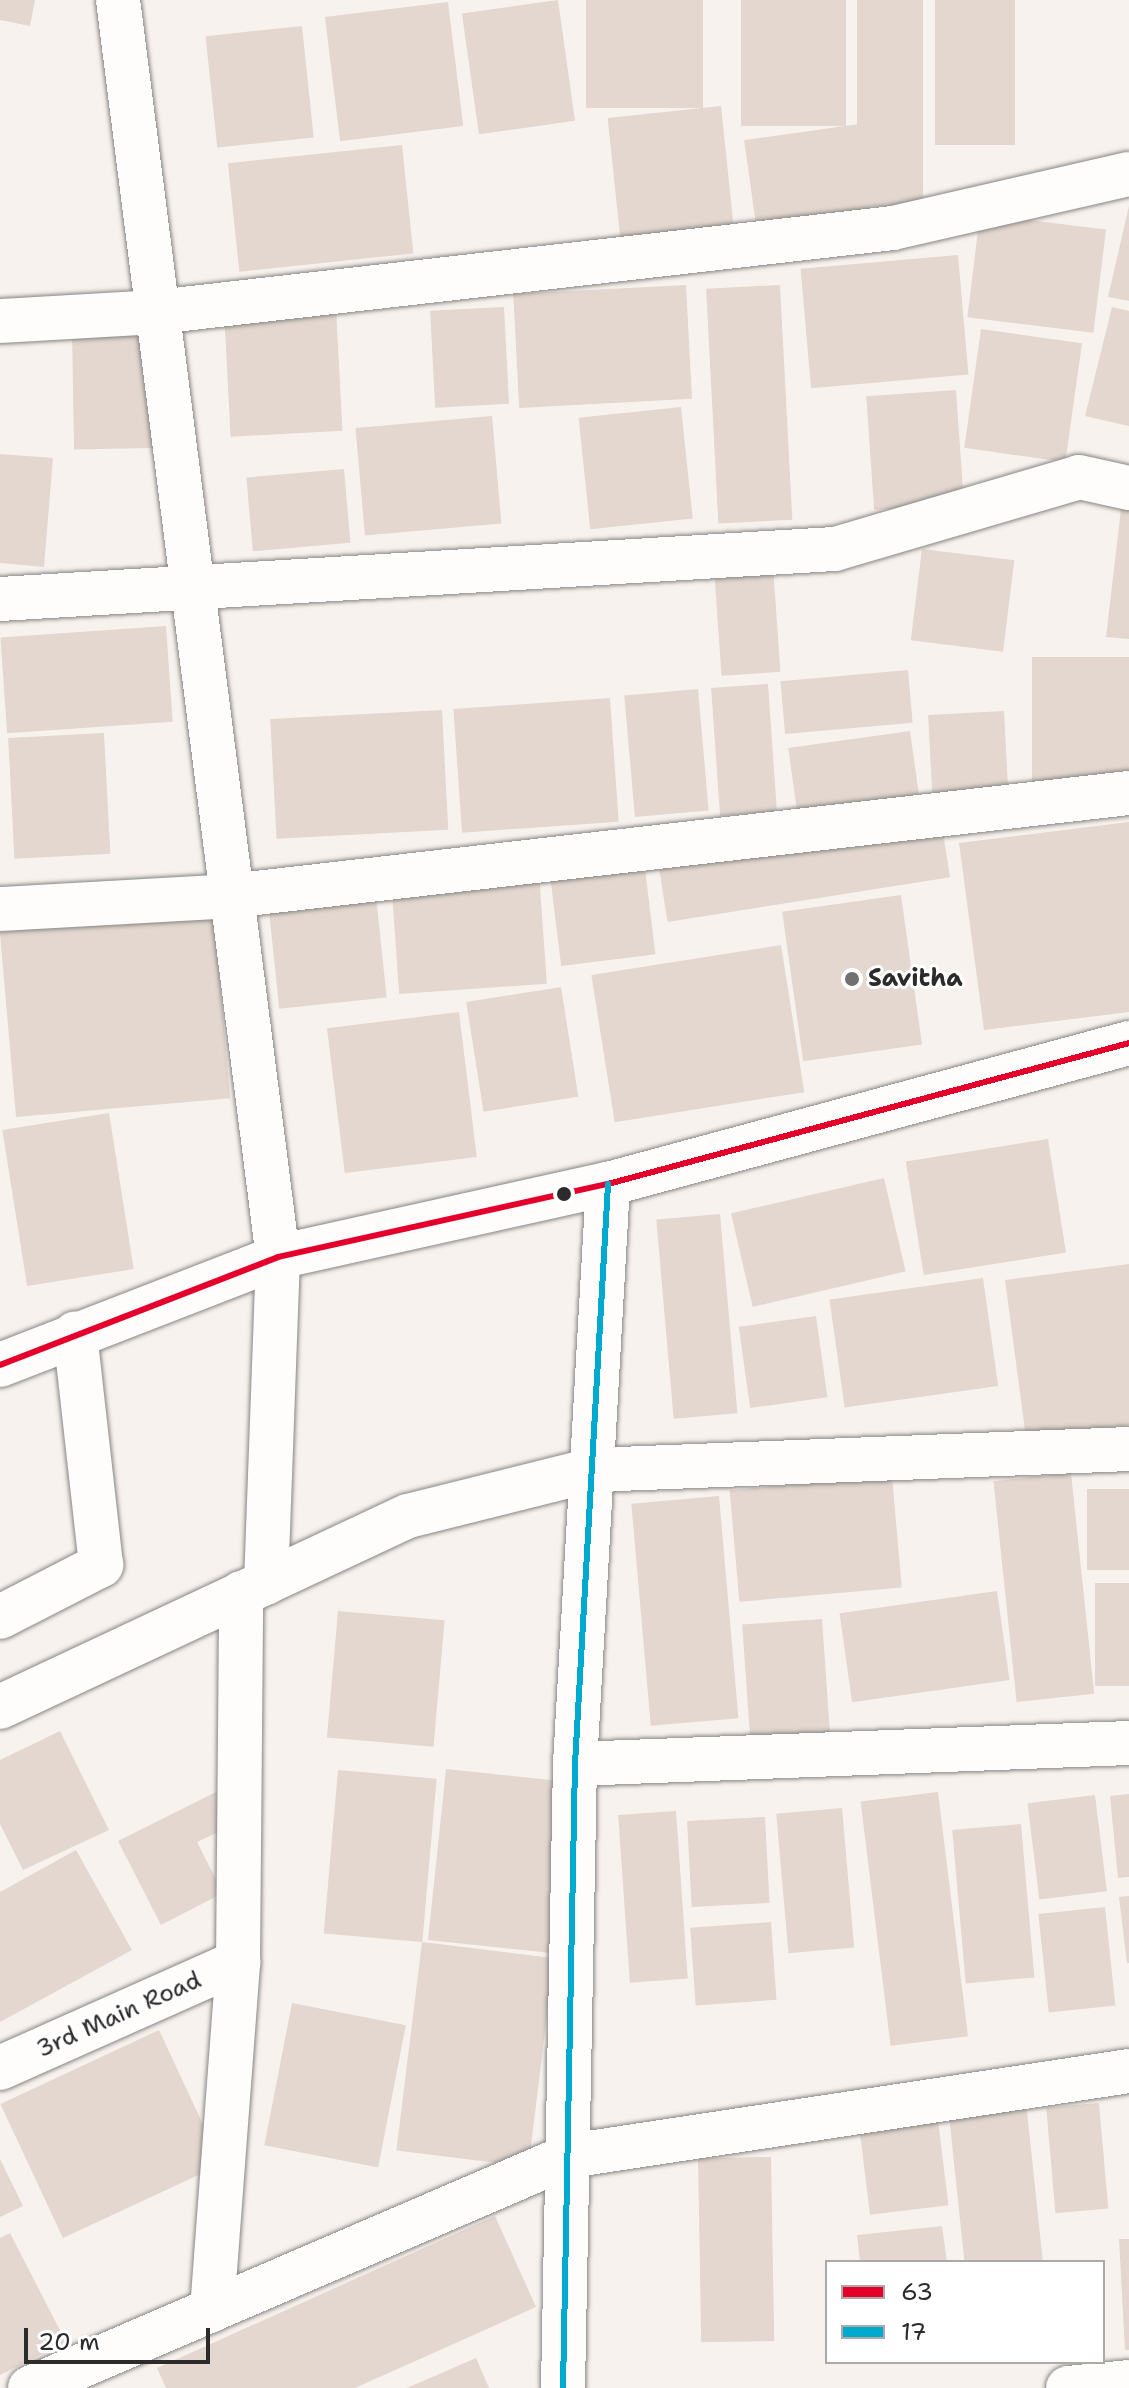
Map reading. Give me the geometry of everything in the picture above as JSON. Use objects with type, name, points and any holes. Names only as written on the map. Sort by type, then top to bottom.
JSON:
[{"type":"street","points":[[124,0],[118,0],[278,1257],[254,1588],[238,1962],[212,2310]]},
{"type":"street","points":[[0,321],[157,312],[893,228],[1129,174]]},
{"type":"street","points":[[0,599],[191,585],[835,549],[1079,477],[1129,488]]},
{"type":"street","points":[[0,909],[230,896],[1129,793]]},
{"type":"street","points":[[0,1365],[75,1333],[278,1257],[608,1184],[1129,1043]]},
{"type":"street","points":[[563,2388],[575,1764],[608,1184]]},
{"type":"street","points":[[0,1617],[101,1565],[75,1333]]},
{"type":"street","points":[[0,1707],[408,1516],[593,1470],[1129,1449]]},
{"type":"street","points":[[575,1764],[1129,1743]]},
{"type":"street","name":"3rd Main Road","points":[[0,2068],[238,1962]]},
{"type":"street","points":[[30,2388],[569,2156],[1129,2071]]},
{"type":"street","points":[[1068,2388],[1129,2382]]},
{"type":"building","points":[[0,0],[35,0],[30,26],[0,20]]},
{"type":"building","points":[[558,0],[575,121],[479,134],[462,13]]},
{"type":"building","points":[[586,0],[703,0],[703,108],[586,108]]},
{"type":"building","points":[[741,0],[846,0],[846,126],[741,126]]},
{"type":"building","points":[[857,0],[923,0],[923,206],[857,206]]},
{"type":"building","points":[[935,0],[1015,0],[1015,145],[935,145]]},
{"type":"building","points":[[448,2],[463,126],[340,141],[325,17]]},
{"type":"building","points":[[302,26],[314,137],[217,148],[206,36]]},
{"type":"building","points":[[721,106],[734,229],[621,241],[608,118]]},
{"type":"building","points":[[859,124],[871,210],[756,226],[744,140]]},
{"type":"building","points":[[402,145],[413,253],[239,272],[228,163]]},
{"type":"building","points":[[1129,206],[1129,301],[1108,297]]},
{"type":"building","points":[[980,214],[1106,229],[1093,333],[967,317]]},
{"type":"building","points":[[958,255],[968,375],[811,388],[801,269]]},
{"type":"building","points":[[686,285],[692,399],[519,408],[513,294]]},
{"type":"building","points":[[780,285],[792,520],[718,524],[706,289]]},
{"type":"building","points":[[504,307],[509,404],[435,408],[430,311]]},
{"type":"building","points":[[1112,307],[1129,311],[1129,426],[1085,416]]},
{"type":"building","points":[[336,308],[342,431],[231,437],[224,314]]},
{"type":"building","points":[[981,329],[1082,343],[1065,462],[964,448]]},
{"type":"building","points":[[152,330],[154,448],[74,449],[72,331]]},
{"type":"building","points":[[956,390],[964,504],[874,510],[866,396]]},
{"type":"building","points":[[681,407],[693,518],[590,529],[579,418]]},
{"type":"building","points":[[492,416],[501,524],[365,536],[356,428]]},
{"type":"building","points":[[0,454],[53,458],[44,567],[0,563]]},
{"type":"building","points":[[344,469],[350,543],[253,551],[246,478]]},
{"type":"building","points":[[1121,509],[1129,510],[1129,639],[1106,637]]},
{"type":"building","points":[[922,549],[1014,560],[1003,652],[911,640]]},
{"type":"building","points":[[773,566],[780,672],[722,676],[714,570]]},
{"type":"building","points":[[166,626],[173,722],[7,733],[0,638]]},
{"type":"building","points":[[1032,657],[1129,657],[1129,781],[1032,781]]},
{"type":"building","points":[[908,670],[913,723],[785,734],[780,681]]},
{"type":"building","points":[[768,684],[777,812],[720,816],[711,688]]},
{"type":"building","points":[[698,689],[709,811],[635,817],[624,695]]},
{"type":"building","points":[[610,698],[619,822],[462,833],[453,709]]},
{"type":"building","points":[[442,710],[448,830],[277,839],[270,719]]},
{"type":"building","points":[[1004,711],[1009,799],[933,803],[928,715]]},
{"type":"building","points":[[910,731],[919,794],[797,811],[788,748]]},
{"type":"building","points":[[104,733],[110,854],[14,859],[8,738]]},
{"type":"building","points":[[941,820],[950,877],[668,922],[659,865]]},
{"type":"building","points":[[1129,822],[1129,1012],[984,1030],[959,843]]},
{"type":"building","points":[[644,861],[655,954],[561,966],[550,873]]},
{"type":"building","points":[[539,872],[547,984],[399,994],[391,882]]},
{"type":"building","name":"Savitha","points":[[901,895],[922,1045],[803,1061],[782,912]]},
{"type":"building","points":[[376,896],[387,997],[279,1009],[269,907]]},
{"type":"building","points":[[214,913],[230,1098],[16,1117],[0,932]]},
{"type":"building","points":[[781,945],[804,1092],[615,1122],[591,975]]},
{"type":"building","points":[[561,987],[578,1097],[484,1112],[466,1002]]},
{"type":"building","points":[[459,1012],[477,1157],[345,1173],[327,1028]]},
{"type":"building","points":[[109,1113],[134,1269],[27,1286],[2,1130]]},
{"type":"building","points":[[1048,1139],[1066,1253],[924,1275],[906,1162]]},
{"type":"building","points":[[884,1178],[906,1272],[753,1307],[731,1213]]},
{"type":"building","points":[[720,1214],[737,1413],[674,1419],[656,1220]]},
{"type":"building","points":[[1129,1264],[1129,1425],[1026,1438],[1005,1280]]},
{"type":"building","points":[[983,1278],[998,1386],[845,1408],[830,1300]]},
{"type":"building","points":[[816,1316],[827,1397],[750,1408],[739,1327]]},
{"type":"building","points":[[1071,1473],[1094,1694],[1017,1702],[993,1481]]},
{"type":"building","points":[[892,1476],[902,1588],[739,1602],[730,1490]]},
{"type":"building","points":[[1087,1489],[1129,1489],[1129,1570],[1087,1570]]},
{"type":"building","points":[[719,1496],[738,1718],[651,1726],[631,1504]]},
{"type":"building","points":[[1095,1583],[1129,1583],[1129,1686],[1095,1686]]},
{"type":"building","points":[[997,1591],[1010,1680],[852,1702],[840,1613]]},
{"type":"building","points":[[338,1611],[445,1620],[434,1747],[327,1738]]},
{"type":"building","points":[[822,1619],[830,1736],[750,1741],[742,1625]]},
{"type":"building","points":[[60,1731],[109,1830],[23,1870],[0,1824],[0,1760]]},
{"type":"building","points":[[446,1769],[567,1782],[549,1953],[428,1940]]},
{"type":"building","points":[[338,1770],[437,1779],[422,1942],[324,1933]]},
{"type":"building","points":[[218,1791],[223,1830],[197,1842],[223,1893],[161,1925],[118,1841]]},
{"type":"building","points":[[938,1792],[968,2036],[891,2046],[861,1802]]},
{"type":"building","points":[[1129,1794],[1129,1877],[1118,1878],[1110,1796]]},
{"type":"building","points":[[1095,1795],[1107,1891],[1039,1900],[1028,1803]]},
{"type":"building","points":[[842,1808],[854,1947],[788,1953],[776,1814]]},
{"type":"building","points":[[676,1811],[688,1979],[630,1983],[618,1815]]},
{"type":"building","points":[[765,1817],[770,1903],[692,1907],[687,1821]]},
{"type":"building","points":[[1021,1824],[1034,1977],[966,1983],[952,1830]]},
{"type":"building","points":[[76,1850],[132,1950],[0,2022],[0,1892]]},
{"type":"building","points":[[1129,1896],[1129,1963],[1127,1963],[1119,1897]]},
{"type":"building","points":[[1105,1907],[1115,2005],[1049,2012],[1038,1914]]},
{"type":"building","points":[[771,1922],[776,2000],[696,2005],[690,1928]]},
{"type":"building","points":[[422,1942],[554,1958],[528,2167],[396,2150]]},
{"type":"building","points":[[292,2003],[406,2025],[378,2167],[264,2145]]},
{"type":"building","points":[[159,2030],[222,2164],[63,2238],[0,2104]]},
{"type":"building","points":[[1025,2092],[1043,2260],[964,2260],[947,2100]]},
{"type":"building","points":[[1099,2103],[1108,2209],[1055,2213],[1046,2108]]},
{"type":"building","points":[[936,2104],[948,2205],[870,2215],[858,2114]]},
{"type":"building","points":[[771,2157],[774,2341],[701,2342],[698,2158]]},
{"type":"building","points":[[0,2159],[23,2206],[0,2217]]},
{"type":"building","points":[[495,2216],[536,2307],[355,2388],[166,2388],[157,2368]]},
{"type":"building","points":[[942,2226],[947,2260],[860,2260],[857,2235]]},
{"type":"building","points":[[10,2233],[66,2342],[0,2375],[0,2238]]},
{"type":"building","points":[[1119,2239],[1129,2239],[1129,2350],[1125,2350]]},
{"type":"building","points":[[476,2358],[489,2388],[407,2388]]},
{"type":"transit line","name":"63","points":[[0,1365],[278,1257],[608,1184],[1129,1043]]},
{"type":"transit line","name":"17","points":[[563,2388],[575,1764],[608,1184]]},
{"type":"place","name":"Savitha","points":[[852,979]]}]
